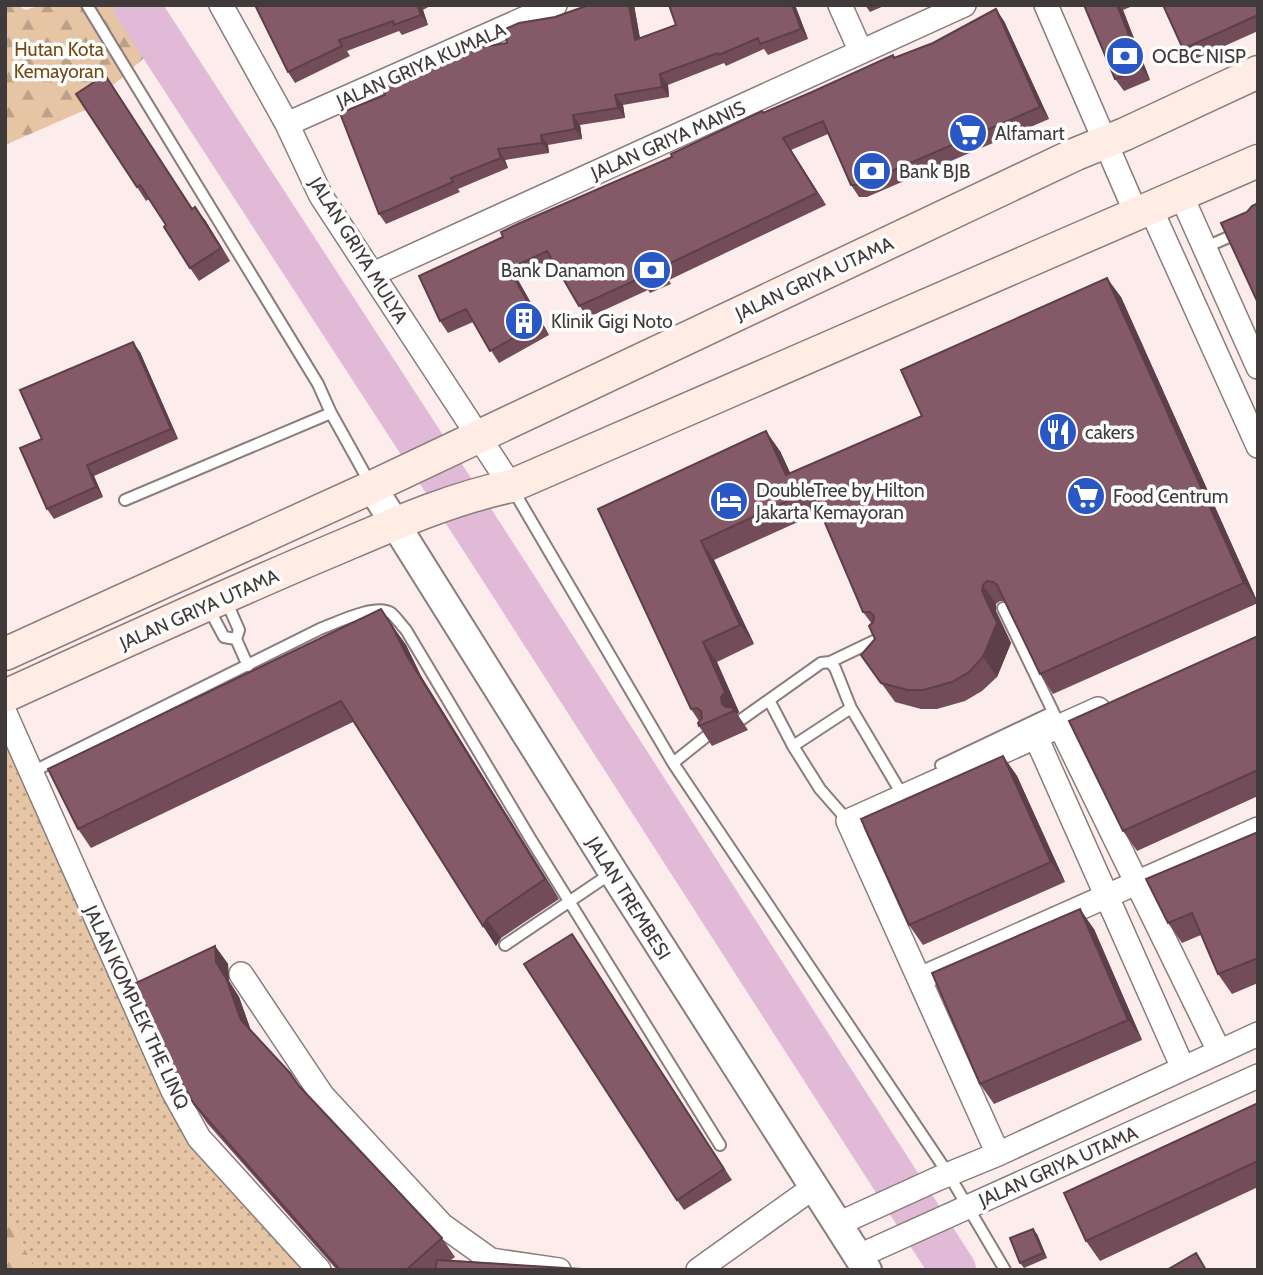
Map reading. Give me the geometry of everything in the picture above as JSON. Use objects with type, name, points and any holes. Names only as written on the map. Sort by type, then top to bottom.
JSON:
[{"type":"main road","name":"JALAN GRIYA UTAMA","points":[[5,654],[377,485],[1104,141],[1125,134],[1258,72]]},
{"type":"main road","name":"JALAN GRIYA UTAMA","points":[[5,696],[216,600],[401,522],[500,488],[1258,161]]},
{"type":"street","name":"JALAN GRIYA MULYA","points":[[222,5],[287,124],[321,196],[373,274],[500,488]]},
{"type":"street","name":"JALAN GRIYA KUMALA","points":[[287,124],[555,5]]},
{"type":"street","points":[[840,5],[861,52]]},
{"type":"street","name":"JALAN GRIYA MANIS","points":[[373,274],[964,5]]},
{"type":"street","points":[[1046,5],[1104,141],[1143,210],[1258,446]]},
{"type":"street","points":[[1181,195],[1258,367]]},
{"type":"street","points":[[377,485],[401,522]]},
{"type":"street","name":"JALAN TREMBESI","points":[[401,522],[612,872],[814,1187],[844,1221],[865,1259]]},
{"type":"street","points":[[848,821],[1036,737],[1057,719],[1122,699]]},
{"type":"street","name":"JALAN KOMPLEK THE LINQ","points":[[5,713],[173,1091],[199,1139],[319,1270]]},
{"type":"street","points":[[1057,719],[1219,1051]]},
{"type":"street","points":[[1036,737],[1183,1068]]},
{"type":"street","name":"JALAN GRIYA UTAMA","points":[[848,821],[998,1154]]},
{"type":"street","points":[[918,980],[1258,828]]},
{"type":"street","points":[[241,974],[322,1095],[442,1225],[491,1261],[559,1270]]},
{"type":"street","name":"JALAN GRIYA UTAMA","points":[[844,1221],[998,1154],[1258,1034]]},
{"type":"street","name":"JALAN GRIYA UTAMA","points":[[865,1259],[960,1210],[1258,1076]]},
{"type":"street","points":[[698,1270],[814,1187]]},
{"type":"lane","points":[[87,5],[311,372],[331,413],[377,485]]},
{"type":"lane","points":[[1204,248],[1258,224]]},
{"type":"lane","points":[[125,500],[331,413]]},
{"type":"lane","points":[[500,488],[673,763],[943,1177],[960,1210],[1005,1270]]},
{"type":"lane","points":[[216,600],[239,630],[236,639],[248,666]]},
{"type":"lane","points":[[216,600],[223,637],[236,639]]},
{"type":"lane","points":[[941,765],[1057,719],[1003,608]]},
{"type":"lane","points":[[32,772],[248,666],[297,639],[347,618],[379,609],[390,612],[406,630],[720,1145]]},
{"type":"lane","points":[[742,719],[821,663],[830,662],[880,638]]},
{"type":"lane","points":[[830,662],[851,708],[903,796]]},
{"type":"lane","points":[[769,701],[820,789],[848,821]]},
{"type":"lane","points":[[793,746],[851,708]]},
{"type":"lane","points":[[673,763],[708,735]]},
{"type":"lane","points":[[505,945],[612,872]]},
{"type":"green space","name":"Hutan Kota Kemayoran","points":[[5,5],[16,5],[26,10],[40,5],[124,5],[153,50],[85,110],[5,145]]},
{"type":"green space","points":[[5,713],[181,1105],[319,1270],[35,1270],[5,1207]]},
{"type":"green space","points":[[5,1207],[35,1270],[5,1270]]},
{"type":"building","points":[[255,5],[417,5],[421,15],[394,25],[393,21],[339,40],[342,46],[288,72]]},
{"type":"building","points":[[589,5],[629,5],[635,40],[676,25],[669,5],[792,5],[801,29],[760,44],[758,38],[719,55],[718,53],[660,74],[662,87],[615,95],[618,108],[573,115],[575,129],[541,135],[542,143],[498,149],[501,158],[451,178],[453,182],[379,214],[340,113],[385,95],[381,85],[402,77],[403,79],[470,49],[507,43],[505,29],[519,23],[555,17]]},
{"type":"building","points":[[1084,5],[1117,5],[1142,68],[1115,79]]},
{"type":"building","points":[[1163,5],[1258,5],[1258,15],[1183,49]]},
{"type":"building","points":[[996,9],[1040,107],[859,185],[851,185],[823,121],[783,138],[817,193],[660,268],[662,272],[641,281],[640,278],[579,306],[547,251],[509,269],[540,323],[490,351],[466,309],[440,321],[419,276],[503,237],[501,232],[672,157],[671,154],[762,111],[763,113],[893,55],[894,58],[933,43]]},
{"type":"building","points":[[105,75],[192,209],[195,207],[221,248],[190,268],[140,185],[137,187],[76,94]]},
{"type":"building","points":[[1258,203],[1258,303],[1221,223],[1247,212]]},
{"type":"building","points":[[1107,278],[1244,583],[1040,674],[997,585],[987,581],[982,591],[997,623],[983,657],[969,672],[952,682],[923,690],[908,690],[881,683],[861,655],[875,639],[869,626],[874,616],[870,612],[863,612],[811,490],[701,541],[740,625],[703,642],[725,692],[721,697],[722,704],[732,707],[734,711],[699,726],[701,711],[697,708],[691,709],[598,509],[766,431],[786,475],[922,416],[901,370]]},
{"type":"building","points":[[133,342],[171,429],[87,465],[96,487],[47,509],[20,448],[42,439],[20,390]]},
{"type":"building","points":[[381,609],[407,656],[545,879],[487,919],[483,926],[341,701],[78,829],[48,769]]},
{"type":"building","points":[[1258,636],[1258,770],[1123,831],[1069,721]]},
{"type":"building","points":[[1003,756],[1051,862],[909,925],[861,819]]},
{"type":"building","points":[[1258,832],[1258,958],[1218,974],[1192,913],[1168,923],[1146,879]]},
{"type":"building","points":[[1080,909],[1128,1020],[980,1084],[932,973]]},
{"type":"building","points":[[572,934],[724,1169],[677,1200],[524,964]]},
{"type":"building","points":[[215,946],[216,962],[226,978],[241,1020],[442,1238],[406,1270],[340,1270],[194,1104],[172,1066],[136,983]]},
{"type":"building","points":[[1258,1103],[1258,1161],[1086,1241],[1064,1193]]},
{"type":"building","points":[[1033,1229],[1043,1253],[1020,1263],[1010,1238]]},
{"type":"building","points":[[1196,1253],[1206,1270],[1167,1270]]},
{"type":"building","points":[[437,1260],[598,1270],[435,1270]]},
{"type":"waterway","points":[[136,5],[953,1270]]},
{"type":"place","name":"OCBC NISP","points":[[1125,56]]},
{"type":"place","name":"Alfamart","points":[[968,133]]},
{"type":"place","name":"Bank BJB","points":[[872,171]]},
{"type":"place","name":"Bank Danamon","points":[[652,270]]},
{"type":"place","name":"Klinik Gigi Noto","points":[[524,321]]},
{"type":"place","name":"cakers","points":[[1058,432]]},
{"type":"place","name":"Food Centrum","points":[[1086,496]]},
{"type":"place","name":"DoubleTree by Hilton Jakarta Kemayoran","points":[[729,501]]}]
